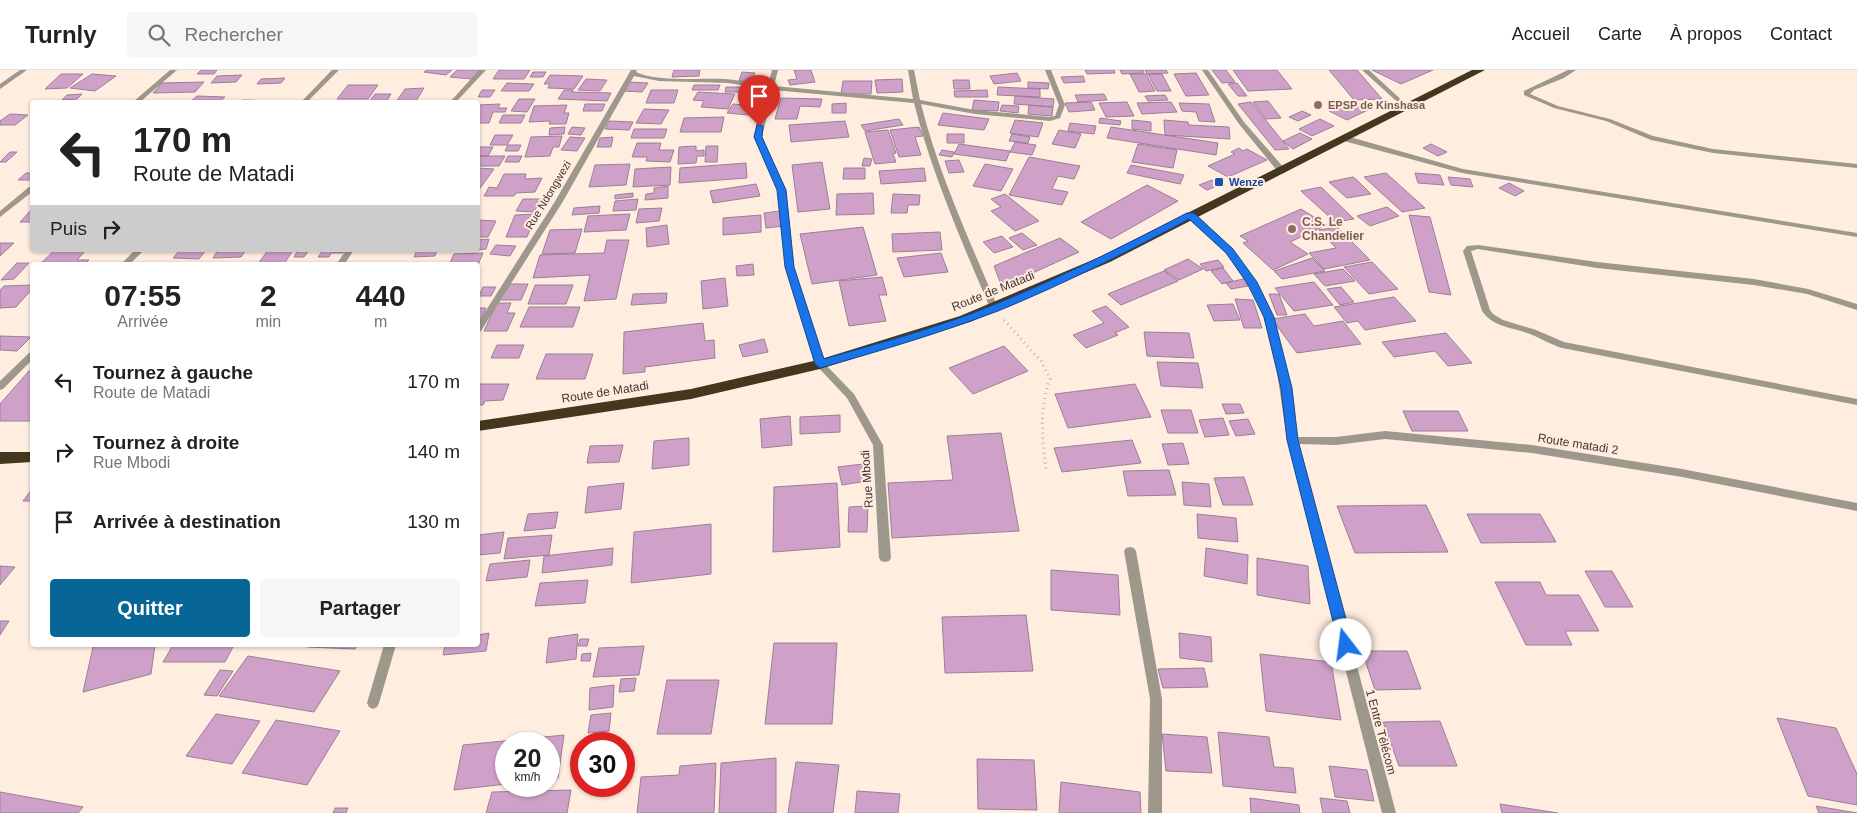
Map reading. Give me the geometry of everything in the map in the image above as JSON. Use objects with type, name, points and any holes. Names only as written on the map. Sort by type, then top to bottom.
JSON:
[{"type":"highway","name":"Route de Matadi","points":[[480,426],[691,394],[820,364],[956,322],[994,308],[1106,259],[1190,215],[1347,139],[1480,70]]},
{"type":"highway","points":[[0,458],[30,456]]},
{"type":"street","points":[[0,87],[24,70]]},
{"type":"street","points":[[138,100],[174,70]]},
{"type":"street","points":[[306,100],[336,70]]},
{"type":"street","points":[[455,100],[483,70]]},
{"type":"street","name":"Rue Mbodi","points":[[775,70],[758,137],[782,190],[790,267],[820,364],[850,396],[878,445],[885,558]]},
{"type":"street","points":[[911,70],[916,101],[933,162],[994,308]]},
{"type":"street","points":[[633,71],[639,76],[659,79],[728,81],[770,88],[916,101],[975,112],[1050,119],[1058,117],[1062,105],[1048,70]]},
{"type":"street","points":[[1205,70],[1241,123],[1282,171]]},
{"type":"street","points":[[1366,70],[1406,107]]},
{"type":"street","points":[[1573,70],[1549,83],[1535,86],[1526,92],[1527,95],[1556,107],[1608,120],[1651,138],[1713,151],[1857,166]]},
{"type":"street","name":"Rue Ndongwezi","points":[[480,326],[558,203],[633,71]]},
{"type":"street","points":[[1347,139],[1462,171],[1857,235]]},
{"type":"street","points":[[0,215],[30,191]]},
{"type":"street","name":"1 Entre Télécom","points":[[1190,215],[1230,251],[1252,282],[1269,317],[1287,388],[1292,440],[1389,813]]},
{"type":"street","points":[[1857,307],[1808,292],[1754,282],[1597,266],[1478,247],[1467,250],[1486,311],[1492,319],[1500,324],[1528,330],[1562,345],[1857,402]]},
{"type":"street","points":[[127,262],[138,252]]},
{"type":"street","points":[[0,387],[30,357]]},
{"type":"street","name":"Route matadi 2","points":[[1292,440],[1336,441],[1384,435],[1532,449],[1682,473],[1857,507]]},
{"type":"street","points":[[1130,551],[1156,699],[1155,813]]},
{"type":"street","points":[[373,703],[389,647]]},
{"type":"path","points":[[994,308],[1041,361],[1050,379],[1043,393],[1041,422],[1046,472]]},
{"type":"building","points":[[201,70],[217,70],[214,74],[197,74]]},
{"type":"building","points":[[427,70],[452,70],[446,75],[424,72]]},
{"type":"building","points":[[457,70],[482,70],[472,79],[450,77]]},
{"type":"building","points":[[499,70],[530,70],[524,79],[493,79]]},
{"type":"building","points":[[674,70],[700,70],[699,76],[672,77]]},
{"type":"building","points":[[794,70],[811,70],[815,82],[790,85],[788,80],[797,79]]},
{"type":"building","points":[[1085,70],[1114,70],[1115,73],[1087,74]]},
{"type":"building","points":[[1120,70],[1143,70],[1144,73],[1122,74]]},
{"type":"building","points":[[1145,70],[1166,70],[1168,73],[1147,74]]},
{"type":"building","points":[[1212,70],[1226,70],[1235,82],[1222,83]]},
{"type":"building","points":[[1233,70],[1277,70],[1292,89],[1248,91]]},
{"type":"building","points":[[1329,70],[1357,70],[1382,99],[1354,100]]},
{"type":"building","points":[[1372,70],[1433,70],[1401,84]]},
{"type":"building","points":[[533,72],[546,72],[543,77],[530,77]]},
{"type":"building","points":[[742,72],[755,73],[752,81],[739,81]]},
{"type":"building","points":[[1017,73],[1021,81],[994,84],[990,76]]},
{"type":"building","points":[[1196,73],[1209,95],[1186,96],[1174,74]]},
{"type":"building","points":[[61,74],[83,74],[67,88],[45,89]]},
{"type":"building","points":[[92,74],[116,76],[95,91],[70,88]]},
{"type":"building","points":[[1130,74],[1146,74],[1155,91],[1139,92]]},
{"type":"building","points":[[1148,74],[1162,74],[1171,91],[1157,91]]},
{"type":"building","points":[[242,75],[236,82],[211,83],[217,76]]},
{"type":"building","points":[[550,75],[583,76],[574,89],[548,88],[550,84],[544,84]]},
{"type":"building","points":[[1083,76],[1085,82],[1064,83],[1061,77]]},
{"type":"building","points":[[285,78],[281,83],[257,84],[261,79]]},
{"type":"building","points":[[586,79],[607,80],[600,91],[578,90]]},
{"type":"building","points":[[902,79],[903,92],[877,93],[875,80]]},
{"type":"building","points":[[953,80],[969,80],[970,89],[954,89]]},
{"type":"building","points":[[843,81],[872,81],[871,94],[841,94]]},
{"type":"building","points":[[204,82],[195,92],[153,93],[162,83]]},
{"type":"building","points":[[629,82],[648,83],[642,92],[623,91]]},
{"type":"building","points":[[1028,82],[1049,83],[1048,89],[1028,88]]},
{"type":"building","points":[[507,83],[534,84],[529,91],[501,91]]},
{"type":"building","points":[[1237,83],[1247,96],[1238,96],[1228,84]]},
{"type":"building","points":[[348,85],[378,85],[368,99],[337,99]]},
{"type":"building","points":[[694,85],[720,85],[718,90],[692,90]]},
{"type":"building","points":[[726,87],[743,87],[741,92],[725,92]]},
{"type":"building","points":[[998,87],[1040,89],[1040,97],[997,95]]},
{"type":"building","points":[[424,88],[417,100],[397,100],[405,89]]},
{"type":"building","points":[[482,90],[495,90],[490,97],[478,97]]},
{"type":"building","points":[[564,90],[611,93],[607,101],[558,99]]},
{"type":"building","points":[[651,90],[678,90],[674,103],[646,103]]},
{"type":"building","points":[[987,90],[988,97],[955,97],[954,91]]},
{"type":"building","points":[[750,91],[764,91],[762,96],[748,96]]},
{"type":"building","points":[[698,92],[735,94],[728,109],[701,107],[704,101],[693,100]]},
{"type":"building","points":[[82,94],[77,99],[62,100],[67,95]]},
{"type":"building","points":[[375,94],[391,94],[387,100],[370,100]]},
{"type":"building","points":[[1104,94],[1107,100],[1078,102],[1075,95]]},
{"type":"building","points":[[1165,95],[1168,100],[1148,101],[1145,96]]},
{"type":"building","points":[[197,96],[225,97],[221,100],[192,100]]},
{"type":"building","points":[[1015,96],[1054,99],[1053,107],[1014,104]]},
{"type":"building","points":[[745,98],[766,98],[764,103],[743,103]]},
{"type":"building","points":[[781,98],[822,99],[820,107],[800,106],[797,119],[775,119]]},
{"type":"building","points":[[519,99],[535,99],[527,112],[511,111]]},
{"type":"building","points":[[974,100],[999,102],[998,111],[972,110]]},
{"type":"building","points":[[1352,100],[1370,109],[1347,120],[1329,111]]},
{"type":"building","points":[[1268,101],[1281,118],[1266,119],[1253,102]]},
{"type":"building","points":[[1091,102],[1095,110],[1069,112],[1065,103]]},
{"type":"building","points":[[1127,102],[1134,116],[1106,117],[1099,103]]},
{"type":"building","points":[[1171,102],[1177,112],[1142,114],[1137,103]]},
{"type":"building","points":[[1251,102],[1289,149],[1275,150],[1238,104]]},
{"type":"building","points":[[846,103],[846,113],[832,113],[832,104]]},
{"type":"building","points":[[1179,103],[1209,104],[1215,122],[1199,121],[1196,112],[1182,111]]},
{"type":"building","points":[[500,104],[498,108],[507,108],[505,112],[493,112],[489,123],[480,123],[480,105]]},
{"type":"building","points":[[585,104],[605,104],[602,111],[583,111]]},
{"type":"building","points":[[733,104],[755,106],[749,115],[727,113]]},
{"type":"building","points":[[567,105],[564,113],[569,113],[566,124],[549,124],[550,121],[529,122],[534,106]]},
{"type":"building","points":[[1002,105],[1019,106],[1018,113],[1000,111]]},
{"type":"building","points":[[1029,105],[1053,107],[1052,116],[1028,114]]},
{"type":"building","points":[[644,109],[669,110],[661,124],[636,123]]},
{"type":"building","points":[[1302,111],[1311,115],[1298,121],[1289,117]]},
{"type":"building","points":[[943,113],[989,119],[984,130],[938,125]]},
{"type":"building","points":[[10,114],[28,115],[15,125],[0,125],[0,121]]},
{"type":"building","points":[[503,115],[525,115],[521,123],[499,123]]},
{"type":"building","points":[[724,117],[721,132],[680,132],[684,118]]},
{"type":"building","points":[[1100,118],[1121,121],[1120,125],[1099,123]]},
{"type":"building","points":[[899,119],[903,125],[865,131],[861,125]]},
{"type":"building","points":[[1320,119],[1334,126],[1312,136],[1299,129]]},
{"type":"building","points":[[1015,120],[1043,123],[1038,137],[1010,133]]},
{"type":"building","points":[[1132,120],[1151,122],[1151,131],[1132,129]]},
{"type":"building","points":[[1164,120],[1188,122],[1189,125],[1229,127],[1230,139],[1165,135]]},
{"type":"building","points":[[609,121],[633,122],[629,130],[605,129]]},
{"type":"building","points":[[845,121],[849,137],[791,142],[789,125]]},
{"type":"building","points":[[1070,123],[1096,126],[1094,134],[1068,131]]},
{"type":"building","points":[[565,127],[564,134],[549,135],[550,128]]},
{"type":"building","points":[[572,127],[585,128],[581,135],[568,134]]},
{"type":"building","points":[[919,127],[923,136],[915,137],[921,155],[899,157],[890,130]]},
{"type":"building","points":[[1111,127],[1218,143],[1216,155],[1107,138]]},
{"type":"building","points":[[634,129],[667,129],[664,138],[631,138]]},
{"type":"building","points":[[888,130],[896,153],[893,154],[896,162],[875,164],[865,132]]},
{"type":"building","points":[[1059,130],[1081,134],[1075,148],[1052,144]]},
{"type":"building","points":[[1300,133],[1312,139],[1293,149],[1283,141]]},
{"type":"building","points":[[947,134],[964,134],[964,143],[947,143]]},
{"type":"building","points":[[1012,134],[1030,137],[1028,143],[1009,141]]},
{"type":"building","points":[[495,135],[513,135],[507,145],[490,145]]},
{"type":"building","points":[[562,136],[559,147],[553,147],[550,156],[525,157],[531,137]]},
{"type":"building","points":[[570,137],[585,138],[577,151],[561,150]]},
{"type":"building","points":[[613,137],[611,147],[597,147],[600,138]]},
{"type":"building","points":[[1015,142],[1036,145],[1032,155],[1010,152]]},
{"type":"building","points":[[637,143],[661,143],[659,150],[674,150],[670,162],[646,161],[647,157],[632,157]]},
{"type":"building","points":[[959,144],[1010,151],[1006,161],[954,154]]},
{"type":"building","points":[[1138,144],[1177,150],[1173,168],[1132,162]]},
{"type":"building","points":[[1431,144],[1447,152],[1438,156],[1423,148]]},
{"type":"building","points":[[508,145],[521,145],[518,151],[505,151]]},
{"type":"building","points":[[696,146],[696,151],[704,150],[704,156],[697,156],[696,163],[678,164],[679,147]]},
{"type":"building","points":[[706,146],[718,146],[717,162],[705,162]]},
{"type":"building","points":[[480,147],[493,147],[488,156],[480,156]]},
{"type":"building","points":[[1239,148],[1243,151],[1247,149],[1267,160],[1228,177],[1208,166],[1235,154],[1231,152]]},
{"type":"building","points":[[942,150],[954,152],[952,157],[939,155]]},
{"type":"building","points":[[10,152],[17,152],[6,162],[0,162]]},
{"type":"building","points":[[480,156],[505,156],[499,166],[480,166]]},
{"type":"building","points":[[508,156],[522,156],[519,162],[505,162]]},
{"type":"building","points":[[1029,157],[1080,166],[1074,179],[1058,176],[1052,189],[1068,192],[1062,205],[1009,195]]},
{"type":"building","points":[[864,158],[872,159],[870,166],[862,166]]},
{"type":"building","points":[[959,160],[964,172],[949,173],[945,161]]},
{"type":"building","points":[[822,162],[830,209],[798,212],[792,165]]},
{"type":"building","points":[[746,163],[747,178],[679,183],[680,168]]},
{"type":"building","points":[[630,164],[626,185],[589,187],[595,165]]},
{"type":"building","points":[[985,164],[1013,169],[1001,191],[973,186]]},
{"type":"building","points":[[1131,165],[1184,175],[1180,184],[1127,173]]},
{"type":"building","points":[[671,167],[670,185],[633,187],[635,169]]},
{"type":"building","points":[[480,168],[494,169],[480,188]]},
{"type":"building","points":[[844,168],[865,168],[865,179],[843,179]]},
{"type":"building","points":[[924,168],[926,181],[881,184],[879,171]]},
{"type":"building","points":[[26,173],[30,173],[30,180],[18,180]]},
{"type":"building","points":[[1386,173],[1425,208],[1402,212],[1364,177]]},
{"type":"building","points":[[1415,173],[1440,175],[1444,185],[1418,183]]},
{"type":"building","points":[[504,174],[526,174],[525,179],[542,178],[535,192],[516,193],[514,196],[484,196],[489,187],[497,188]]},
{"type":"building","points":[[1353,177],[1371,194],[1347,198],[1329,182]]},
{"type":"building","points":[[1448,177],[1470,179],[1473,187],[1451,185]]},
{"type":"building","points":[[1212,180],[1220,185],[1207,190],[1199,185]]},
{"type":"building","points":[[1509,183],[1524,191],[1515,196],[1499,188]]},
{"type":"building","points":[[756,184],[760,196],[713,203],[710,191]]},
{"type":"building","points":[[1147,185],[1178,201],[1111,239],[1081,222]]},
{"type":"building","points":[[668,186],[668,198],[645,200],[646,194],[654,193],[654,188]]},
{"type":"building","points":[[1321,187],[1354,219],[1335,222],[1301,191]]},
{"type":"building","points":[[633,193],[633,197],[615,199],[615,195]]},
{"type":"building","points":[[873,193],[874,214],[836,215],[837,194]]},
{"type":"building","points":[[893,194],[920,195],[919,205],[908,205],[907,213],[891,213]]},
{"type":"building","points":[[1005,194],[1039,221],[1015,231],[991,211],[1001,207],[991,199]]},
{"type":"building","points":[[523,199],[541,199],[534,212],[516,211]]},
{"type":"building","points":[[638,199],[636,210],[613,211],[615,201]]},
{"type":"building","points":[[600,206],[599,213],[572,215],[574,208]]},
{"type":"building","points":[[1387,207],[1399,216],[1370,226],[1357,216]]},
{"type":"building","points":[[662,208],[659,221],[636,223],[639,209]]},
{"type":"building","points":[[1301,209],[1327,225],[1290,242],[1308,254],[1273,270],[1243,243],[1248,241],[1240,236]]},
{"type":"building","points":[[30,211],[30,222],[20,222]]},
{"type":"building","points":[[780,211],[783,226],[766,228],[764,213]]},
{"type":"building","points":[[536,214],[527,237],[506,237],[515,215]]},
{"type":"building","points":[[630,214],[626,230],[584,232],[588,216]]},
{"type":"building","points":[[761,215],[761,232],[723,235],[723,218]]},
{"type":"building","points":[[1409,215],[1430,217],[1451,295],[1429,292]]},
{"type":"building","points":[[480,220],[496,221],[488,237],[480,237]]},
{"type":"building","points":[[667,225],[669,244],[647,247],[646,228]]},
{"type":"building","points":[[863,227],[877,275],[812,284],[800,234]]},
{"type":"building","points":[[1337,227],[1370,260],[1324,269],[1309,253],[1336,248],[1319,230]]},
{"type":"building","points":[[582,229],[575,253],[542,254],[550,230]]},
{"type":"building","points":[[940,232],[942,250],[893,252],[892,234]]},
{"type":"building","points":[[1022,233],[1037,245],[1023,250],[1009,238]]},
{"type":"building","points":[[1002,236],[1013,247],[994,253],[983,242]]},
{"type":"building","points":[[1060,238],[1079,252],[1002,287],[994,266]]},
{"type":"building","points":[[489,239],[486,249],[480,250],[480,240]]},
{"type":"building","points":[[607,240],[629,240],[616,299],[584,301],[590,275],[533,278],[540,255],[604,253]]},
{"type":"building","points":[[0,243],[14,243],[0,256]]},
{"type":"building","points":[[496,245],[516,246],[510,256],[490,254]]},
{"type":"building","points":[[53,252],[84,252],[77,260],[89,260],[87,262],[42,262]]},
{"type":"building","points":[[178,252],[204,252],[199,259],[173,258]]},
{"type":"building","points":[[217,252],[245,252],[241,257],[213,258]]},
{"type":"building","points":[[267,252],[292,252],[285,262],[259,262]]},
{"type":"building","points":[[297,252],[308,252],[304,257],[294,257]]},
{"type":"building","points":[[322,252],[344,252],[331,253],[329,257],[318,257]]},
{"type":"building","points":[[416,252],[436,252],[435,256],[414,257]]},
{"type":"building","points":[[483,253],[479,262],[450,262],[454,254]]},
{"type":"building","points":[[941,253],[948,272],[904,277],[897,258]]},
{"type":"building","points":[[1312,258],[1325,271],[1282,279],[1274,271]]},
{"type":"building","points":[[1188,259],[1203,269],[1179,280],[1164,270]]},
{"type":"building","points":[[1218,260],[1224,267],[1206,271],[1200,264]]},
{"type":"building","points":[[1372,262],[1398,289],[1369,294],[1344,267]]},
{"type":"building","points":[[17,263],[29,263],[14,279],[1,280]]},
{"type":"building","points":[[753,264],[754,275],[737,276],[736,266]]},
{"type":"building","points":[[1223,268],[1233,281],[1222,284],[1211,271]]},
{"type":"building","points":[[1343,269],[1355,281],[1325,286],[1314,274]]},
{"type":"building","points":[[1164,271],[1178,281],[1121,305],[1108,294]]},
{"type":"building","points":[[882,277],[887,295],[879,295],[886,321],[849,326],[839,281]]},
{"type":"building","points":[[725,278],[728,306],[703,309],[701,281]]},
{"type":"building","points":[[1243,279],[1248,286],[1231,289],[1226,283]]},
{"type":"building","points":[[1314,282],[1333,305],[1294,311],[1275,288]]},
{"type":"building","points":[[507,284],[528,284],[521,300],[500,300]]},
{"type":"building","points":[[30,285],[30,291],[16,307],[0,308],[0,290],[4,286]]},
{"type":"building","points":[[535,285],[573,285],[566,304],[528,304]]},
{"type":"building","points":[[483,287],[496,287],[491,296],[480,296]]},
{"type":"building","points":[[1341,287],[1354,302],[1340,305],[1327,289]]},
{"type":"building","points":[[667,293],[666,303],[631,305],[633,294]]},
{"type":"building","points":[[1269,294],[1279,294],[1287,315],[1277,315]]},
{"type":"building","points":[[1394,297],[1416,321],[1365,330],[1358,321],[1347,323],[1334,307]]},
{"type":"building","points":[[1235,299],[1253,300],[1262,328],[1244,328]]},
{"type":"building","points":[[497,303],[511,303],[507,313],[515,313],[507,331],[484,331]]},
{"type":"building","points":[[1233,304],[1240,320],[1214,321],[1207,305]]},
{"type":"building","points":[[1106,306],[1129,327],[1115,333],[1118,335],[1086,348],[1073,335],[1104,323],[1092,311]]},
{"type":"building","points":[[529,307],[580,307],[573,327],[520,327]]},
{"type":"building","points":[[480,308],[486,308],[480,322]]},
{"type":"building","points":[[1305,314],[1314,326],[1343,321],[1361,344],[1297,353],[1272,319]]},
{"type":"building","points":[[703,323],[705,341],[714,340],[715,358],[645,367],[645,372],[623,374],[624,332]]},
{"type":"building","points":[[1144,332],[1189,333],[1194,358],[1147,356]]},
{"type":"building","points":[[1446,333],[1472,363],[1448,366],[1435,351],[1394,357],[1382,342]]},
{"type":"building","points":[[0,336],[30,337],[17,351],[0,350]]},
{"type":"building","points":[[764,339],[768,352],[743,357],[739,345]]},
{"type":"building","points":[[497,345],[524,345],[519,358],[491,358]]},
{"type":"building","points":[[1004,346],[1028,371],[973,394],[949,368]]},
{"type":"building","points":[[546,354],[593,354],[585,379],[536,379]]},
{"type":"building","points":[[1157,362],[1198,363],[1203,388],[1161,386]]},
{"type":"building","points":[[30,371],[30,421],[0,421],[0,404]]},
{"type":"building","points":[[480,384],[509,384],[503,400],[485,401],[483,405],[480,405]]},
{"type":"building","points":[[1135,384],[1151,417],[1068,428],[1055,394]]},
{"type":"building","points":[[1222,404],[1240,404],[1244,413],[1226,414]]},
{"type":"building","points":[[1161,410],[1191,410],[1198,433],[1168,433]]},
{"type":"building","points":[[1403,411],[1458,411],[1468,431],[1412,431]]},
{"type":"building","points":[[840,415],[840,432],[800,434],[800,417]]},
{"type":"building","points":[[790,416],[792,445],[762,448],[760,419]]},
{"type":"building","points":[[1223,418],[1229,435],[1205,437],[1199,420]]},
{"type":"building","points":[[1248,419],[1255,434],[1236,436],[1229,421]]},
{"type":"building","points":[[1001,433],[1019,531],[892,538],[888,483],[953,480],[947,436]]},
{"type":"building","points":[[689,438],[689,465],[652,469],[654,441]]},
{"type":"building","points":[[1132,440],[1141,463],[1062,472],[1054,448]]},
{"type":"building","points":[[1183,443],[1189,464],[1168,465],[1162,444]]},
{"type":"building","points":[[623,445],[619,462],[587,463],[590,446]]},
{"type":"building","points":[[863,464],[867,481],[842,485],[838,467]]},
{"type":"building","points":[[1169,470],[1176,495],[1128,496],[1123,471]]},
{"type":"building","points":[[1244,477],[1253,505],[1223,505],[1214,478]]},
{"type":"building","points":[[1182,482],[1209,484],[1211,507],[1184,505]]},
{"type":"building","points":[[624,483],[621,509],[585,513],[588,487]]},
{"type":"building","points":[[837,483],[840,547],[773,552],[774,487]]},
{"type":"building","points":[[30,492],[30,501],[23,501]]},
{"type":"building","points":[[1426,505],[1448,552],[1355,553],[1337,506]]},
{"type":"building","points":[[868,506],[867,532],[848,532],[849,507]]},
{"type":"building","points":[[558,512],[555,528],[524,531],[528,514]]},
{"type":"building","points":[[1197,514],[1236,518],[1238,542],[1198,538]]},
{"type":"building","points":[[1467,514],[1540,514],[1556,542],[1481,543]]},
{"type":"building","points":[[711,524],[711,574],[631,583],[634,532]]},
{"type":"building","points":[[504,532],[500,553],[480,555],[480,535]]},
{"type":"building","points":[[552,535],[549,555],[504,559],[508,538]]},
{"type":"building","points":[[613,548],[612,565],[542,573],[544,556]]},
{"type":"building","points":[[1206,548],[1248,555],[1247,584],[1204,576]]},
{"type":"building","points":[[1257,558],[1308,566],[1310,604],[1257,595]]},
{"type":"building","points":[[530,560],[527,577],[486,581],[490,564]]},
{"type":"building","points":[[0,566],[15,567],[0,585]]},
{"type":"building","points":[[1051,570],[1118,575],[1120,615],[1051,610]]},
{"type":"building","points":[[1585,571],[1612,571],[1633,607],[1605,607]]},
{"type":"building","points":[[588,580],[585,603],[535,606],[540,583]]},
{"type":"building","points":[[1495,582],[1540,582],[1546,595],[1579,595],[1599,631],[1565,631],[1572,645],[1526,645]]},
{"type":"building","points":[[1026,615],[1033,671],[945,673],[942,617]]},
{"type":"building","points":[[0,621],[9,621],[0,635]]},
{"type":"building","points":[[489,633],[486,651],[443,655],[445,647],[480,647],[480,635]]},
{"type":"building","points":[[1179,633],[1211,637],[1212,662],[1180,658]]},
{"type":"building","points":[[578,634],[576,659],[546,663],[549,638]]},
{"type":"building","points":[[580,639],[589,639],[587,646],[578,646]]},
{"type":"building","points":[[774,643],[837,643],[832,724],[765,724]]},
{"type":"building","points":[[644,646],[639,675],[593,677],[599,648]]},
{"type":"building","points":[[93,647],[155,647],[151,674],[83,692]]},
{"type":"building","points":[[172,647],[233,647],[225,662],[163,662]]},
{"type":"building","points":[[307,647],[356,647],[355,649]]},
{"type":"building","points":[[1362,651],[1407,651],[1421,689],[1375,690]]},
{"type":"building","points":[[591,653],[590,661],[581,661],[582,654]]},
{"type":"building","points":[[1260,654],[1331,662],[1341,720],[1266,711]]},
{"type":"building","points":[[248,656],[340,671],[314,712],[219,696]]},
{"type":"building","points":[[1204,668],[1208,687],[1163,688],[1158,669]]},
{"type":"building","points":[[220,670],[233,671],[217,696],[204,695]]},
{"type":"building","points":[[636,678],[634,691],[619,692],[621,679]]},
{"type":"building","points":[[667,680],[719,680],[711,734],[657,734]]},
{"type":"building","points":[[614,685],[613,707],[589,710],[590,688]]},
{"type":"building","points":[[611,713],[609,731],[588,732],[591,715]]},
{"type":"building","points":[[216,714],[260,721],[232,764],[186,756]]},
{"type":"building","points":[[1777,718],[1836,728],[1857,774],[1857,805],[1808,796]]},
{"type":"building","points":[[276,720],[340,731],[307,785],[242,773]]},
{"type":"building","points":[[1440,721],[1457,766],[1399,766],[1383,722]]},
{"type":"building","points":[[1218,732],[1269,737],[1274,767],[1293,768],[1296,793],[1223,786]]},
{"type":"building","points":[[1162,734],[1207,737],[1212,773],[1166,771]]},
{"type":"building","points":[[560,735],[564,735],[560,764]]},
{"type":"building","points":[[495,742],[495,785],[454,790],[463,745]]},
{"type":"building","points":[[776,758],[776,813],[719,813],[721,763]]},
{"type":"building","points":[[977,759],[1034,760],[1037,810],[978,809]]},
{"type":"building","points":[[796,762],[839,765],[833,813],[788,813]]},
{"type":"building","points":[[716,763],[714,813],[637,813],[641,777],[679,775],[680,766]]},
{"type":"building","points":[[1329,766],[1367,770],[1374,801],[1335,797]]},
{"type":"building","points":[[1061,782],[1140,792],[1141,813],[1059,813]]},
{"type":"building","points":[[560,790],[570,790],[567,813],[486,813],[492,792],[495,792],[495,797],[560,797]]},
{"type":"building","points":[[857,791],[900,794],[898,813],[855,813]]},
{"type":"building","points":[[0,792],[83,807],[78,813],[0,813]]},
{"type":"building","points":[[1250,798],[1299,805],[1300,813],[1251,813]]},
{"type":"building","points":[[1320,798],[1347,801],[1350,813],[1323,813]]},
{"type":"building","points":[[1500,804],[1558,813],[1502,813]]},
{"type":"building","points":[[1816,806],[1857,813],[1819,813]]},
{"type":"building","points":[[335,808],[348,808],[346,813],[333,813]]},
{"type":"place","name":"EPSP de Kinshasa","points":[[1318,105]]},
{"type":"place","name":"Wenze","points":[[1219,182]]},
{"type":"place","name":"C.S. Le Chandelier","points":[[1292,229]]},
{"type":"route","points":[[759,126],[758,137],[782,190],[790,267],[806,324],[820,364],[874,349],[994,308],[1106,259],[1190,215],[1230,251],[1252,282],[1269,317],[1287,388],[1292,440],[1346,645]]}]
